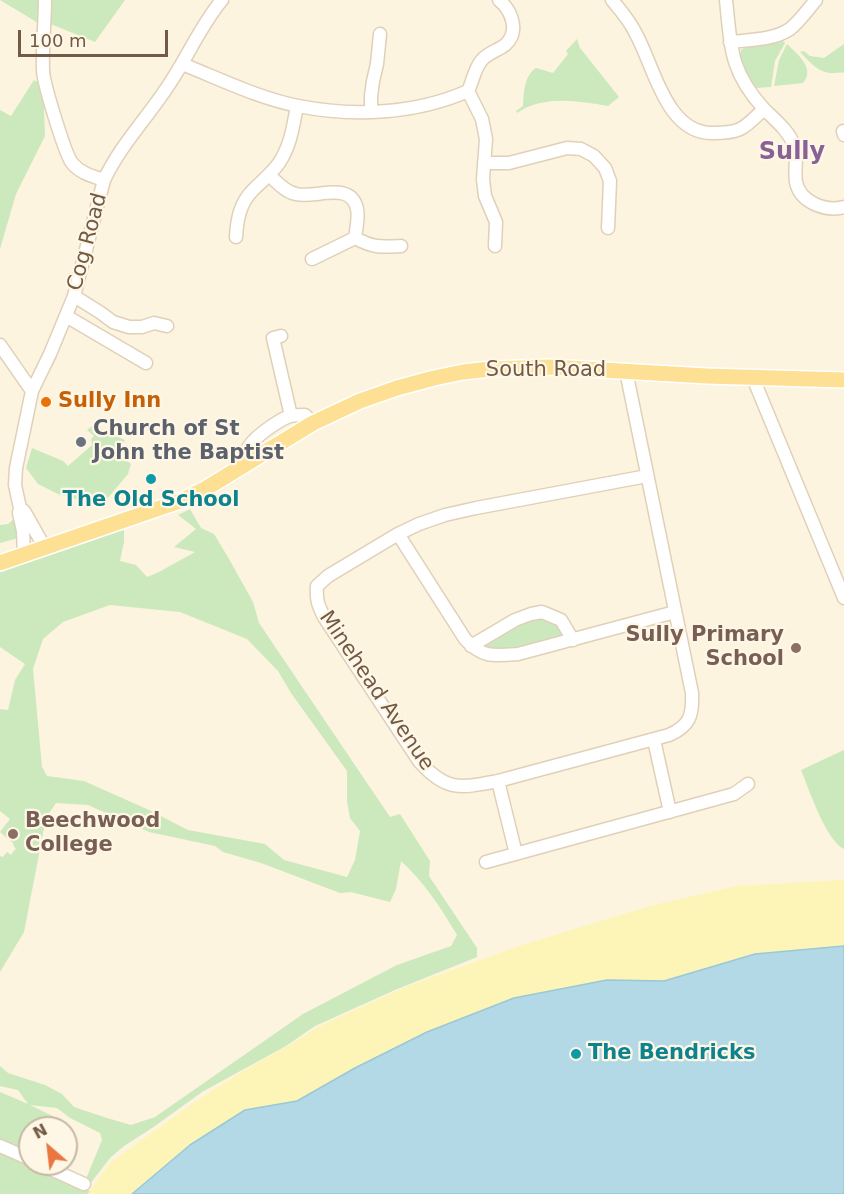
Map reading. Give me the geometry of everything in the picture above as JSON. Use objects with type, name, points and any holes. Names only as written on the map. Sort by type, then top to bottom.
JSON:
[{"type":"main road","name":"South Road","points":[[0,563],[183,500],[313,423],[360,401],[435,378],[463,372],[550,367],[753,378],[844,380]]},
{"type":"street","points":[[45,0],[42,72],[61,136],[70,160],[91,176],[104,180]]},
{"type":"street","name":"Cog Road","points":[[24,555],[23,531],[15,485],[16,468],[32,391],[74,296],[104,180],[111,164],[155,106],[222,0]]},
{"type":"street","points":[[182,64],[268,98],[297,106],[337,112],[371,112],[411,108],[468,91],[474,80],[474,71],[482,60],[511,39],[512,17],[507,7],[499,0]]},
{"type":"street","points":[[612,0],[637,34],[660,88],[672,109],[686,126],[705,133],[731,133],[739,131],[764,109]]},
{"type":"street","points":[[726,0],[732,55],[742,81],[764,109],[788,133],[795,147],[796,180],[799,191],[816,205],[828,208],[844,207]]},
{"type":"street","points":[[730,42],[780,34],[792,28],[816,0]]},
{"type":"street","points":[[371,112],[371,96],[380,34]]},
{"type":"street","points":[[468,91],[482,118],[486,139],[483,179],[485,196],[496,222],[495,246]]},
{"type":"street","points":[[236,237],[242,206],[251,191],[269,175],[279,162],[289,144],[297,106]]},
{"type":"street","points":[[484,163],[509,163],[567,148],[581,149],[594,156],[605,168],[610,182],[608,228]]},
{"type":"street","points":[[269,175],[293,194],[304,195],[333,191],[345,194],[352,199],[357,207],[358,216],[355,238]]},
{"type":"street","points":[[355,238],[378,247],[401,246]]},
{"type":"street","points":[[312,259],[355,238]]},
{"type":"street","points":[[74,296],[101,312],[112,322],[129,327],[142,327],[154,323],[167,326]]},
{"type":"street","points":[[66,316],[146,363]]},
{"type":"street","points":[[281,336],[273,338],[291,416]]},
{"type":"street","points":[[0,345],[32,391]]},
{"type":"street","name":"Minehead Avenue","points":[[626,371],[692,693],[690,717],[677,732],[654,740],[498,781],[477,785],[453,785],[440,781],[419,761],[317,604],[317,586],[328,576],[418,524],[476,508],[647,477]]},
{"type":"street","points":[[753,378],[843,595]]},
{"type":"street","points":[[249,462],[246,453],[249,446],[274,425],[291,416],[305,415],[313,423]]},
{"type":"street","name":"Cog Road","points":[[20,508],[24,511],[45,548]]},
{"type":"street","points":[[398,534],[465,639],[482,653],[496,656],[518,654],[675,612]]},
{"type":"street","points":[[471,646],[515,620],[542,612],[561,620],[573,640]]},
{"type":"street","points":[[654,740],[670,812]]},
{"type":"street","points":[[498,781],[516,854]]},
{"type":"street","points":[[486,862],[734,794],[748,784]]},
{"type":"street","points":[[0,1146],[18,1154]]},
{"type":"street","points":[[66,1176],[84,1184]]},
{"type":"green space","points":[[0,0],[125,0],[95,42],[53,25],[43,26]]},
{"type":"green space","points":[[577,39],[580,48],[619,97],[608,106],[561,101],[527,107],[517,113],[516,111],[523,106],[525,85],[532,71],[536,68],[553,73],[568,54],[566,51]]},
{"type":"green space","points":[[783,41],[785,43],[775,61],[771,87],[756,88],[743,65],[741,50],[750,46]]},
{"type":"green space","points":[[787,44],[804,62],[806,77],[803,83],[774,86],[779,60]]},
{"type":"green space","points":[[844,44],[844,73],[824,72],[800,52],[804,51],[810,56],[824,58]]},
{"type":"green space","points":[[34,80],[43,85],[45,136],[16,194],[0,249],[0,110],[11,116]]},
{"type":"green space","points":[[93,425],[125,440],[116,452],[131,464],[128,474],[101,506],[58,494],[38,484],[26,468],[32,448],[63,461],[68,466],[92,445],[91,439],[94,436],[87,430]]},
{"type":"green space","points":[[190,509],[201,528],[214,534],[253,602],[259,623],[390,817],[400,814],[430,861],[429,876],[477,948],[477,957],[315,1026],[286,1046],[202,1092],[124,1146],[110,1158],[90,1184],[86,1179],[102,1140],[100,1133],[78,1122],[78,1116],[67,1116],[57,1108],[30,1105],[53,1116],[18,1116],[18,1154],[0,1146],[0,1092],[28,1104],[18,1090],[0,1086],[0,1066],[8,1073],[45,1085],[62,1094],[74,1107],[131,1125],[155,1117],[303,1014],[397,965],[451,946],[457,935],[432,896],[401,861],[396,889],[390,902],[351,892],[340,893],[261,863],[223,852],[215,846],[149,832],[88,805],[56,803],[46,818],[24,932],[0,972],[0,856],[3,857],[7,852],[11,855],[16,848],[0,832],[10,819],[0,811],[0,709],[8,710],[15,680],[25,664],[0,647],[0,568],[124,525],[124,542],[120,561],[136,565],[147,577],[195,552],[174,547],[196,529],[178,515]],"holes":[[[110,605],[180,612],[247,639],[278,671],[347,771],[347,801],[350,818],[360,831],[355,860],[347,877],[284,860],[265,844],[188,830],[84,781],[47,776],[42,767],[33,669],[43,639],[63,622]]]},
{"type":"green space","points":[[17,518],[18,538],[0,543],[0,525],[8,524]]},
{"type":"green space","points":[[544,616],[559,625],[564,636],[515,649],[485,648],[485,642],[524,620]]},
{"type":"green space","points":[[844,750],[844,849],[837,844],[825,825],[801,770]]},
{"type":"green space","points":[[0,1150],[18,1158],[18,1176],[57,1176],[90,1191],[88,1194],[0,1194]]},
{"type":"sand","name":"The Bendricks","points":[[844,880],[844,1194],[88,1194],[110,1163],[238,1074],[316,1028],[408,986],[522,945],[650,906],[737,886]]},
{"type":"water","name":"The Bendricks","points":[[844,946],[844,1194],[132,1194],[190,1145],[245,1110],[297,1101],[355,1068],[427,1032],[514,998],[607,980],[664,981],[755,954]]},
{"type":"place","name":"Sully Inn","points":[[46,402]]},
{"type":"place","name":"Church of St John the Baptist","points":[[81,442]]},
{"type":"place","name":"The Old School","points":[[151,479]]},
{"type":"place","name":"Sully Primary School","points":[[796,648]]},
{"type":"place","name":"Beechwood College","points":[[13,834]]},
{"type":"place","name":"The Bendricks","points":[[576,1054]]},
{"type":"district","name":"Sully","points":[[792,153]]}]
